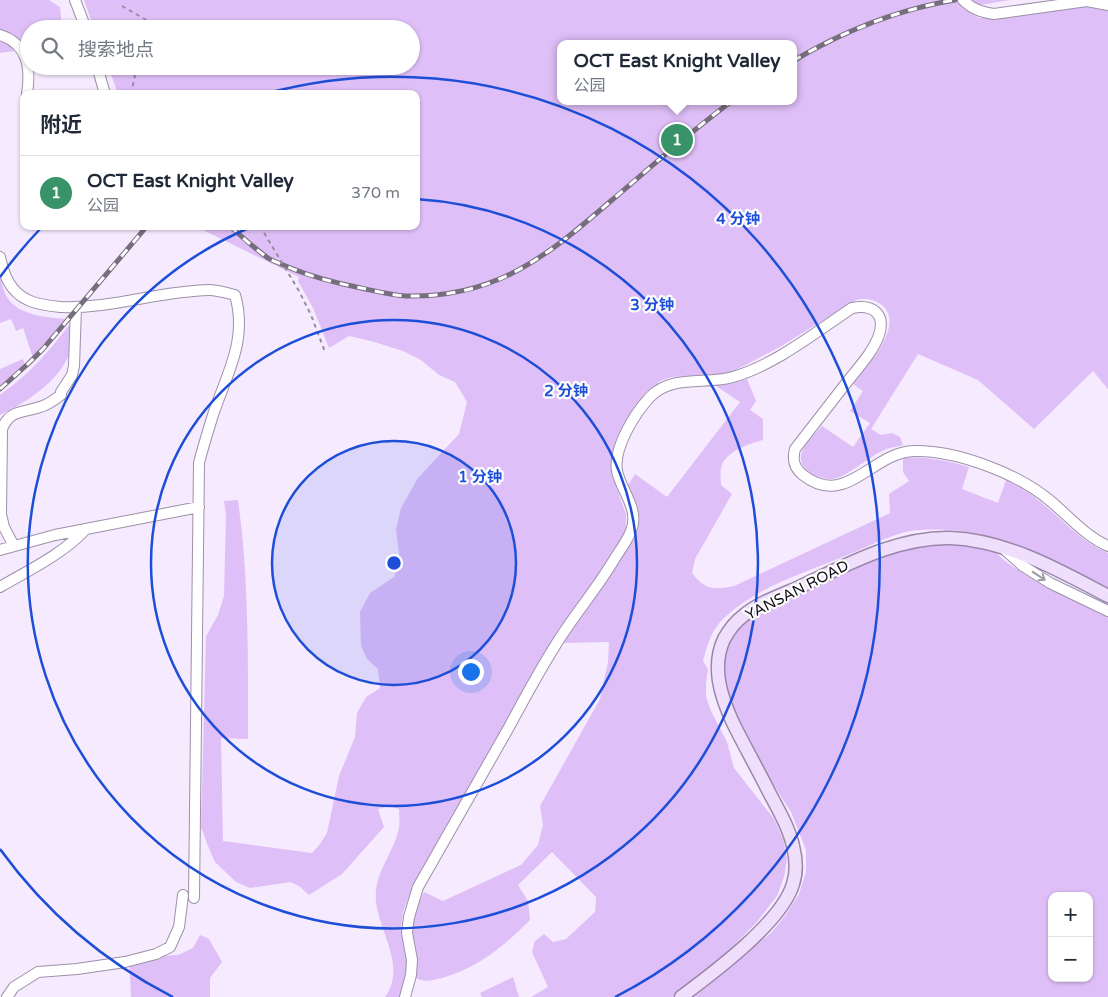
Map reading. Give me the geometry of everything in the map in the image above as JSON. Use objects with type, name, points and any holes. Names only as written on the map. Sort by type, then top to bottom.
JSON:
[{"type":"main road","name":"YANSAN ROAD","points":[[682,997],[769,922],[790,892],[795,874],[795,855],[790,836],[733,723],[720,684],[718,671],[719,655],[730,629],[738,620],[755,608],[880,551],[901,544],[933,539],[966,540],[1000,546],[1055,569],[1108,596]]},
{"type":"street","points":[[75,0],[83,20]]},
{"type":"street","points":[[963,0],[981,12],[994,14],[1087,1],[1108,5]]},
{"type":"street","points":[[0,35],[17,43],[20,47]]},
{"type":"street","points":[[27,75],[27,90]]},
{"type":"street","points":[[100,75],[104,90]]},
{"type":"street","points":[[0,257],[6,278],[18,294],[28,301],[39,304],[76,307],[108,305],[211,290],[236,295],[240,312],[240,331],[236,351],[213,415],[199,463],[194,898]]},
{"type":"street","points":[[405,997],[411,975],[412,960],[407,933],[408,917],[418,887],[554,647],[603,578],[632,529],[634,519],[632,509],[620,481],[617,469],[618,457],[622,441],[640,409],[663,387],[674,384],[732,378],[753,370],[775,359],[852,308],[862,306],[869,308],[876,311],[880,318],[881,325],[878,336],[864,360],[795,449],[793,458],[795,467],[803,475],[827,486],[839,486],[852,481],[896,454],[913,451],[951,455],[1000,470],[1018,478],[1048,499],[1090,536],[1108,546]]},
{"type":"street","points":[[14,546],[4,527],[1,514],[2,429],[7,418],[12,415],[52,403],[61,395],[72,375],[74,366],[76,307]]},
{"type":"street","points":[[0,550],[86,529],[199,506]]},
{"type":"street","points":[[0,587],[62,550],[86,529]]},
{"type":"street","points":[[1000,546],[1023,566],[1043,579],[1108,611]]},
{"type":"street","points":[[7,997],[14,987],[38,972],[77,970],[125,962],[156,954],[170,947],[179,927],[183,895]]},
{"type":"path","points":[[122,6],[145,20]]},
{"type":"path","points":[[132,90],[135,75]]},
{"type":"path","points":[[262,230],[312,315],[325,352]]},
{"type":"shaded area","points":[[0,0],[49,0],[60,7],[61,20],[20,20],[20,50],[0,53]]},
{"type":"shaded area","points":[[84,0],[1010,0],[962,8],[979,18],[995,18],[1083,3],[1108,8],[1108,389],[1093,371],[1034,429],[978,380],[918,354],[871,429],[881,435],[892,433],[900,437],[903,445],[876,454],[841,477],[828,479],[819,477],[805,468],[801,457],[802,451],[809,440],[822,426],[853,447],[870,423],[850,411],[863,391],[853,384],[881,346],[887,335],[889,324],[888,313],[882,305],[873,300],[863,299],[856,300],[778,348],[734,371],[716,375],[671,377],[660,381],[646,392],[630,414],[617,437],[611,456],[611,473],[626,514],[626,527],[621,540],[608,562],[559,629],[410,894],[403,912],[401,927],[407,964],[405,984],[400,997],[385,997],[391,985],[393,961],[378,913],[376,891],[381,873],[396,837],[399,826],[399,809],[390,806],[378,809],[384,827],[342,874],[309,895],[299,886],[290,882],[250,888],[236,882],[215,862],[201,827],[206,636],[218,615],[224,596],[226,515],[224,501],[238,500],[242,530],[247,619],[248,739],[221,738],[223,841],[312,853],[327,833],[339,776],[355,737],[357,713],[366,697],[380,688],[378,669],[367,659],[361,646],[360,612],[370,593],[394,577],[400,562],[396,530],[401,508],[418,478],[459,434],[467,402],[455,382],[439,375],[421,360],[403,351],[349,336],[329,348],[313,308],[298,281],[299,277],[203,230],[420,230],[420,90],[117,90],[111,75],[420,75],[420,20],[91,20]]},
{"type":"shaded area","points":[[0,273],[5,293],[15,306],[30,314],[65,319],[33,358],[23,328],[16,331],[11,319],[0,323]]},
{"type":"shaded area","points":[[69,325],[71,345],[68,356],[54,378],[33,396],[0,415],[0,395],[38,363]]},
{"type":"shaded area","points":[[23,359],[25,365],[0,386],[0,369]]},
{"type":"shaded area","points":[[747,379],[756,401],[750,410],[763,419],[763,440],[738,449],[723,462],[721,485],[732,494],[695,559],[692,573],[706,586],[721,588],[734,586],[890,513],[889,494],[909,481],[903,472],[903,458],[920,458],[969,467],[962,489],[998,503],[1006,480],[1027,492],[1080,536],[1108,553],[1108,588],[1055,561],[996,538],[953,530],[922,530],[895,535],[782,581],[750,598],[735,608],[718,624],[710,639],[703,661],[708,669],[706,697],[727,742],[734,768],[774,819],[783,839],[787,859],[784,877],[777,896],[756,923],[726,953],[672,997],[531,997],[548,987],[532,952],[535,941],[544,934],[553,942],[566,939],[595,912],[596,897],[552,852],[518,885],[528,901],[530,920],[520,930],[490,955],[468,968],[432,980],[426,981],[416,978],[413,971],[412,931],[415,912],[424,892],[443,901],[521,865],[538,845],[543,825],[540,806],[600,699],[608,662],[609,642],[563,643],[568,631],[635,538],[639,517],[637,505],[628,485],[635,474],[667,497],[740,402],[713,384],[731,384]]},
{"type":"shaded area","points":[[933,545],[963,545],[993,550],[1006,562],[1037,582],[1108,616],[1108,997],[694,997],[772,932],[799,894],[806,872],[806,850],[791,812],[743,737],[722,682],[725,649],[735,631],[751,616],[771,604],[868,561],[900,551]]},
{"type":"shaded area","points":[[200,935],[209,939],[222,962],[210,978],[210,997],[131,997],[129,958],[178,955],[193,948]]},
{"type":"shaded area","points":[[513,977],[519,997],[482,997],[480,993]]},
{"type":"railway","points":[[797,59],[831,40],[871,23],[913,9],[955,0]]},
{"type":"railway","points":[[235,230],[270,259],[297,271],[342,284],[406,296],[438,295],[467,290],[519,270],[542,256],[727,105]]},
{"type":"railway","points":[[0,389],[43,349],[144,230]]},
{"type":"place","name":"OCT East Knight Valley","points":[[677,140]]}]
